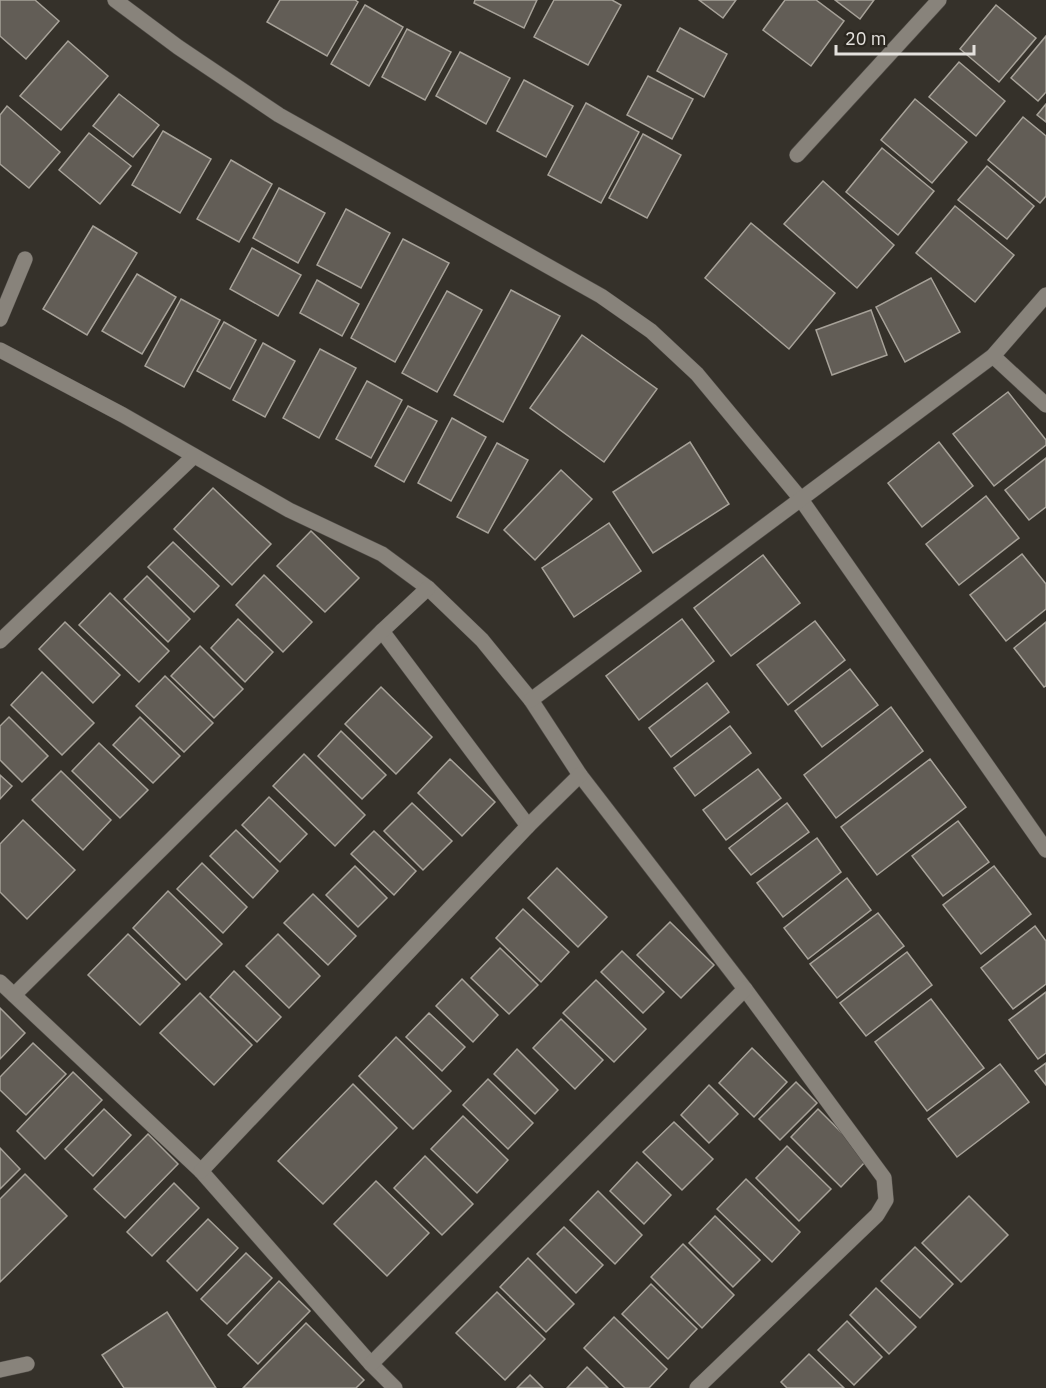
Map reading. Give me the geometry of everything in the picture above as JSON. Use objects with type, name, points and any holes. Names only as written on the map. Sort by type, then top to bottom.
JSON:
[{"type":"street","points":[[115,0],[178,47],[279,115],[601,296],[651,331],[697,374],[800,498],[1046,850]]},
{"type":"street","points":[[797,155],[939,0]]},
{"type":"street","points":[[0,319],[25,259]]},
{"type":"street","points":[[531,700],[993,356],[1046,295]]},
{"type":"street","points":[[0,350],[289,510],[382,554],[429,588],[482,640],[531,700],[580,775],[745,989],[884,1178],[886,1200],[877,1215],[697,1388]]},
{"type":"street","points":[[993,356],[1046,405]]},
{"type":"street","points":[[0,640],[194,456]]},
{"type":"street","points":[[14,995],[382,631],[429,588]]},
{"type":"street","points":[[382,631],[528,826]]},
{"type":"street","points":[[201,1171],[528,826],[580,775]]},
{"type":"street","points":[[0,982],[201,1171],[371,1364],[395,1388]]},
{"type":"street","points":[[371,1364],[745,989]]},
{"type":"street","points":[[0,1370],[27,1364]]},
{"type":"building","points":[[0,0],[35,0],[59,21],[26,59],[0,36]]},
{"type":"building","points":[[280,0],[355,0],[358,2],[327,56],[267,22]]},
{"type":"building","points":[[475,0],[537,0],[524,28],[474,3]]},
{"type":"building","points":[[554,0],[612,0],[621,5],[588,65],[534,37]]},
{"type":"building","points":[[699,0],[736,0],[723,18]]},
{"type":"building","points":[[785,0],[816,0],[844,21],[811,66],[763,30]]},
{"type":"building","points":[[835,0],[874,0],[860,19]]},
{"type":"building","points":[[365,5],[403,27],[369,86],[331,64]]},
{"type":"building","points":[[996,5],[1036,38],[999,82],[960,49]]},
{"type":"building","points":[[680,28],[727,54],[704,97],[657,71]]},
{"type":"building","points":[[407,29],[451,52],[425,100],[382,77]]},
{"type":"building","points":[[1046,36],[1046,92],[1038,101],[1011,78]]},
{"type":"building","points":[[68,41],[108,76],[61,130],[20,96]]},
{"type":"building","points":[[460,52],[510,78],[486,124],[436,96]]},
{"type":"building","points":[[959,62],[1005,101],[976,136],[929,97]]},
{"type":"building","points":[[648,76],[693,99],[672,139],[627,115]]},
{"type":"building","points":[[524,80],[573,106],[546,157],[497,131]]},
{"type":"building","points":[[119,94],[159,125],[133,157],[93,126]]},
{"type":"building","points":[[915,99],[967,142],[932,183],[881,140]]},
{"type":"building","points":[[586,103],[639,132],[601,203],[548,175]]},
{"type":"building","points":[[1046,104],[1046,122],[1037,115]]},
{"type":"building","points":[[7,106],[60,152],[29,188],[0,164],[0,115]]},
{"type":"building","points":[[1023,117],[1046,136],[1046,196],[1040,203],[988,160]]},
{"type":"building","points":[[163,131],[211,159],[180,213],[132,185]]},
{"type":"building","points":[[89,133],[131,166],[100,204],[59,170]]},
{"type":"building","points":[[643,134],[681,155],[647,218],[609,198]]},
{"type":"building","points":[[882,148],[934,191],[898,235],[846,192]]},
{"type":"building","points":[[231,160],[272,184],[239,242],[197,219]]},
{"type":"building","points":[[987,166],[1034,206],[1007,239],[958,200]]},
{"type":"building","points":[[823,181],[894,245],[857,288],[784,224]]},
{"type":"building","points":[[279,188],[325,213],[298,263],[253,238]]},
{"type":"building","points":[[955,206],[1014,255],[975,302],[916,253]]},
{"type":"building","points":[[346,209],[390,233],[361,288],[317,265]]},
{"type":"building","points":[[751,223],[835,293],[789,349],[705,278]]},
{"type":"building","points":[[93,226],[137,253],[87,335],[43,309]]},
{"type":"building","points":[[403,239],[449,263],[395,362],[351,338]]},
{"type":"building","points":[[252,248],[301,275],[278,316],[230,289]]},
{"type":"building","points":[[137,274],[176,297],[142,354],[102,331]]},
{"type":"building","points":[[931,278],[960,332],[905,362],[876,307]]},
{"type":"building","points":[[317,280],[359,304],[342,336],[300,313]]},
{"type":"building","points":[[511,290],[560,316],[503,422],[454,395]]},
{"type":"building","points":[[447,291],[482,310],[437,392],[402,373]]},
{"type":"building","points":[[181,299],[220,320],[184,387],[145,366]]},
{"type":"building","points":[[871,310],[887,355],[832,375],[816,330]]},
{"type":"building","points":[[224,322],[256,340],[230,389],[197,371]]},
{"type":"building","points":[[582,335],[657,389],[604,462],[530,408]]},
{"type":"building","points":[[263,343],[295,361],[265,417],[233,400]]},
{"type":"building","points":[[320,349],[356,368],[319,438],[283,418]]},
{"type":"building","points":[[367,381],[402,400],[371,458],[336,439]]},
{"type":"building","points":[[1008,392],[1046,440],[1046,445],[994,486],[953,434]]},
{"type":"building","points":[[408,406],[437,421],[404,482],[375,466]]},
{"type":"building","points":[[452,418],[486,437],[451,501],[418,483]]},
{"type":"building","points":[[690,442],[729,504],[653,553],[613,492]]},
{"type":"building","points":[[939,442],[973,486],[922,527],[888,483]]},
{"type":"building","points":[[497,443],[528,460],[488,533],[457,517]]},
{"type":"building","points":[[1046,458],[1046,507],[1029,520],[1005,490]]},
{"type":"building","points":[[561,470],[592,499],[535,560],[504,530]]},
{"type":"building","points":[[213,488],[271,544],[232,585],[174,529]]},
{"type":"building","points":[[986,496],[1019,538],[959,585],[926,544]]},
{"type":"building","points":[[609,523],[641,571],[574,617],[542,568]]},
{"type":"building","points":[[311,531],[359,578],[325,612],[277,566]]},
{"type":"building","points":[[173,542],[219,586],[194,612],[148,567]]},
{"type":"building","points":[[1022,554],[1046,584],[1046,609],[1006,641],[970,595]]},
{"type":"building","points":[[763,555],[800,603],[731,656],[694,608]]},
{"type":"building","points":[[264,575],[312,622],[283,652],[236,605]]},
{"type":"building","points":[[147,576],[190,619],[168,642],[124,599]]},
{"type":"building","points":[[110,593],[169,651],[139,682],[79,625]]},
{"type":"building","points":[[238,619],[273,652],[245,682],[211,648]]},
{"type":"building","points":[[682,619],[714,661],[639,720],[606,676]]},
{"type":"building","points":[[815,621],[845,660],[788,705],[757,665]]},
{"type":"building","points":[[65,622],[120,675],[93,703],[39,649]]},
{"type":"building","points":[[1046,622],[1046,686],[1044,687],[1014,648]]},
{"type":"building","points":[[200,646],[243,689],[214,718],[171,676]]},
{"type":"building","points":[[850,669],[878,705],[822,747],[795,711]]},
{"type":"building","points":[[42,672],[94,723],[62,755],[11,705]]},
{"type":"building","points":[[165,676],[213,723],[184,752],[136,706]]},
{"type":"building","points":[[707,683],[729,712],[671,757],[649,728]]},
{"type":"building","points":[[381,687],[432,737],[396,774],[345,724]]},
{"type":"building","points":[[891,707],[923,751],[836,818],[804,775]]},
{"type":"building","points":[[9,717],[48,756],[22,782],[0,760],[0,726]]},
{"type":"building","points":[[140,717],[180,756],[153,783],[113,745]]},
{"type":"building","points":[[730,726],[751,753],[695,796],[674,768]]},
{"type":"building","points":[[341,731],[386,775],[362,799],[318,756]]},
{"type":"building","points":[[99,743],[148,790],[120,818],[72,771]]},
{"type":"building","points":[[304,754],[365,815],[335,846],[273,786]]},
{"type":"building","points":[[450,759],[495,802],[462,836],[418,793]]},
{"type":"building","points":[[930,759],[966,807],[877,875],[841,827]]},
{"type":"building","points":[[758,769],[781,798],[726,840],[703,810]]},
{"type":"building","points":[[61,771],[111,820],[83,850],[32,800]]},
{"type":"building","points":[[0,775],[12,786],[0,799]]},
{"type":"building","points":[[269,797],[307,834],[280,862],[242,825]]},
{"type":"building","points":[[412,803],[452,841],[423,870],[384,831]]},
{"type":"building","points":[[787,803],[809,832],[751,875],[729,848]]},
{"type":"building","points":[[23,820],[75,870],[27,919],[0,892],[0,844]]},
{"type":"building","points":[[958,821],[989,862],[943,896],[912,856]]},
{"type":"building","points":[[236,830],[278,871],[253,898],[210,856]]},
{"type":"building","points":[[374,831],[416,871],[394,895],[351,854]]},
{"type":"building","points":[[817,838],[841,872],[783,917],[757,883]]},
{"type":"building","points":[[202,863],[247,907],[223,933],[177,889]]},
{"type":"building","points":[[355,866],[387,898],[358,927],[326,895]]},
{"type":"building","points":[[994,866],[1031,914],[981,954],[943,905]]},
{"type":"building","points":[[557,868],[607,917],[578,947],[528,898]]},
{"type":"building","points":[[847,878],[871,910],[808,959],[784,928]]},
{"type":"building","points":[[168,891],[222,944],[186,980],[133,928]]},
{"type":"building","points":[[313,894],[356,936],[328,965],[284,923]]},
{"type":"building","points":[[523,909],[569,952],[541,982],[496,938]]},
{"type":"building","points":[[878,913],[904,946],[837,998],[810,964]]},
{"type":"building","points":[[670,922],[714,965],[681,998],[637,955]]},
{"type":"building","points":[[1035,926],[1046,941],[1046,984],[1013,1009],[981,968]]},
{"type":"building","points":[[128,934],[180,984],[140,1025],[88,975]]},
{"type":"building","points":[[278,934],[320,976],[289,1008],[246,966]]},
{"type":"building","points":[[500,948],[538,985],[509,1014],[471,978]]},
{"type":"building","points":[[622,951],[664,992],[643,1013],[601,972]]},
{"type":"building","points":[[907,952],[932,985],[866,1036],[840,1003]]},
{"type":"building","points":[[234,971],[281,1017],[257,1042],[210,997]]},
{"type":"building","points":[[462,979],[498,1015],[473,1042],[436,1006]]},
{"type":"building","points":[[596,980],[646,1029],[614,1062],[563,1013]]},
{"type":"building","points":[[1046,992],[1046,1053],[1038,1059],[1009,1020]]},
{"type":"building","points":[[200,993],[252,1045],[214,1085],[160,1033]]},
{"type":"building","points":[[931,999],[984,1068],[927,1111],[875,1042]]},
{"type":"building","points":[[0,1008],[25,1033],[0,1059]]},
{"type":"building","points":[[429,1013],[465,1047],[442,1071],[406,1037]]},
{"type":"building","points":[[561,1019],[603,1060],[575,1089],[533,1048]]},
{"type":"building","points":[[396,1037],[451,1091],[413,1129],[359,1076]]},
{"type":"building","points":[[33,1043],[66,1074],[26,1115],[0,1090],[0,1077]]},
{"type":"building","points":[[752,1048],[787,1082],[754,1117],[719,1083]]},
{"type":"building","points":[[517,1049],[558,1090],[535,1114],[494,1074]]},
{"type":"building","points":[[1046,1063],[1046,1085],[1035,1071]]},
{"type":"building","points":[[1000,1064],[1029,1102],[957,1157],[928,1119]]},
{"type":"building","points":[[73,1072],[102,1100],[45,1159],[17,1131]]},
{"type":"building","points":[[488,1079],[533,1123],[508,1149],[463,1105]]},
{"type":"building","points":[[796,1082],[817,1103],[780,1140],[759,1119]]},
{"type":"building","points":[[353,1084],[397,1128],[323,1204],[278,1161]]},
{"type":"building","points":[[709,1085],[738,1114],[709,1143],[681,1115]]},
{"type":"building","points":[[104,1109],[131,1135],[93,1176],[65,1149]]},
{"type":"building","points":[[818,1109],[868,1159],[841,1187],[791,1137]]},
{"type":"building","points":[[463,1116],[508,1160],[477,1193],[431,1149]]},
{"type":"building","points":[[674,1122],[713,1159],[682,1190],[643,1152]]},
{"type":"building","points":[[148,1134],[178,1164],[125,1218],[94,1189]]},
{"type":"building","points":[[787,1146],[831,1189],[799,1221],[756,1178]]},
{"type":"building","points":[[0,1148],[20,1169],[0,1189]]},
{"type":"building","points":[[425,1156],[473,1204],[442,1235],[394,1188]]},
{"type":"building","points":[[637,1162],[671,1195],[644,1224],[610,1191]]},
{"type":"building","points":[[25,1174],[67,1216],[0,1282],[0,1199]]},
{"type":"building","points":[[746,1179],[800,1232],[772,1262],[717,1209]]},
{"type":"building","points":[[376,1181],[429,1233],[387,1276],[334,1224]]},
{"type":"building","points":[[174,1183],[199,1208],[152,1256],[127,1232]]},
{"type":"building","points":[[598,1191],[642,1235],[615,1264],[570,1220]]},
{"type":"building","points":[[969,1196],[1008,1235],[961,1282],[922,1243]]},
{"type":"building","points":[[715,1216],[760,1260],[733,1287],[689,1243]]},
{"type":"building","points":[[208,1219],[238,1248],[197,1291],[167,1261]]},
{"type":"building","points":[[564,1227],[603,1265],[576,1293],[537,1254]]},
{"type":"building","points":[[683,1244],[734,1295],[702,1328],[651,1277]]},
{"type":"building","points":[[915,1247],[953,1284],[920,1318],[881,1281]]},
{"type":"building","points":[[246,1253],[272,1278],[227,1324],[201,1299]]},
{"type":"building","points":[[528,1258],[574,1304],[546,1332],[500,1287]]},
{"type":"building","points":[[279,1281],[310,1311],[258,1364],[228,1335]]},
{"type":"building","points":[[651,1284],[697,1329],[668,1359],[622,1314]]},
{"type":"building","points":[[876,1288],[916,1327],[889,1354],[850,1315]]},
{"type":"building","points":[[497,1292],[545,1339],[505,1380],[456,1333]]},
{"type":"building","points":[[167,1312],[216,1388],[124,1388],[102,1355]]},
{"type":"building","points":[[614,1317],[667,1369],[649,1388],[625,1388],[584,1348]]},
{"type":"building","points":[[847,1321],[882,1357],[854,1385],[818,1350]]},
{"type":"building","points":[[306,1323],[364,1380],[356,1388],[243,1388]]},
{"type":"building","points":[[809,1354],[844,1388],[787,1388],[781,1382]]},
{"type":"building","points":[[587,1367],[608,1388],[567,1388]]},
{"type":"building","points":[[530,1375],[543,1388],[517,1388]]}]
